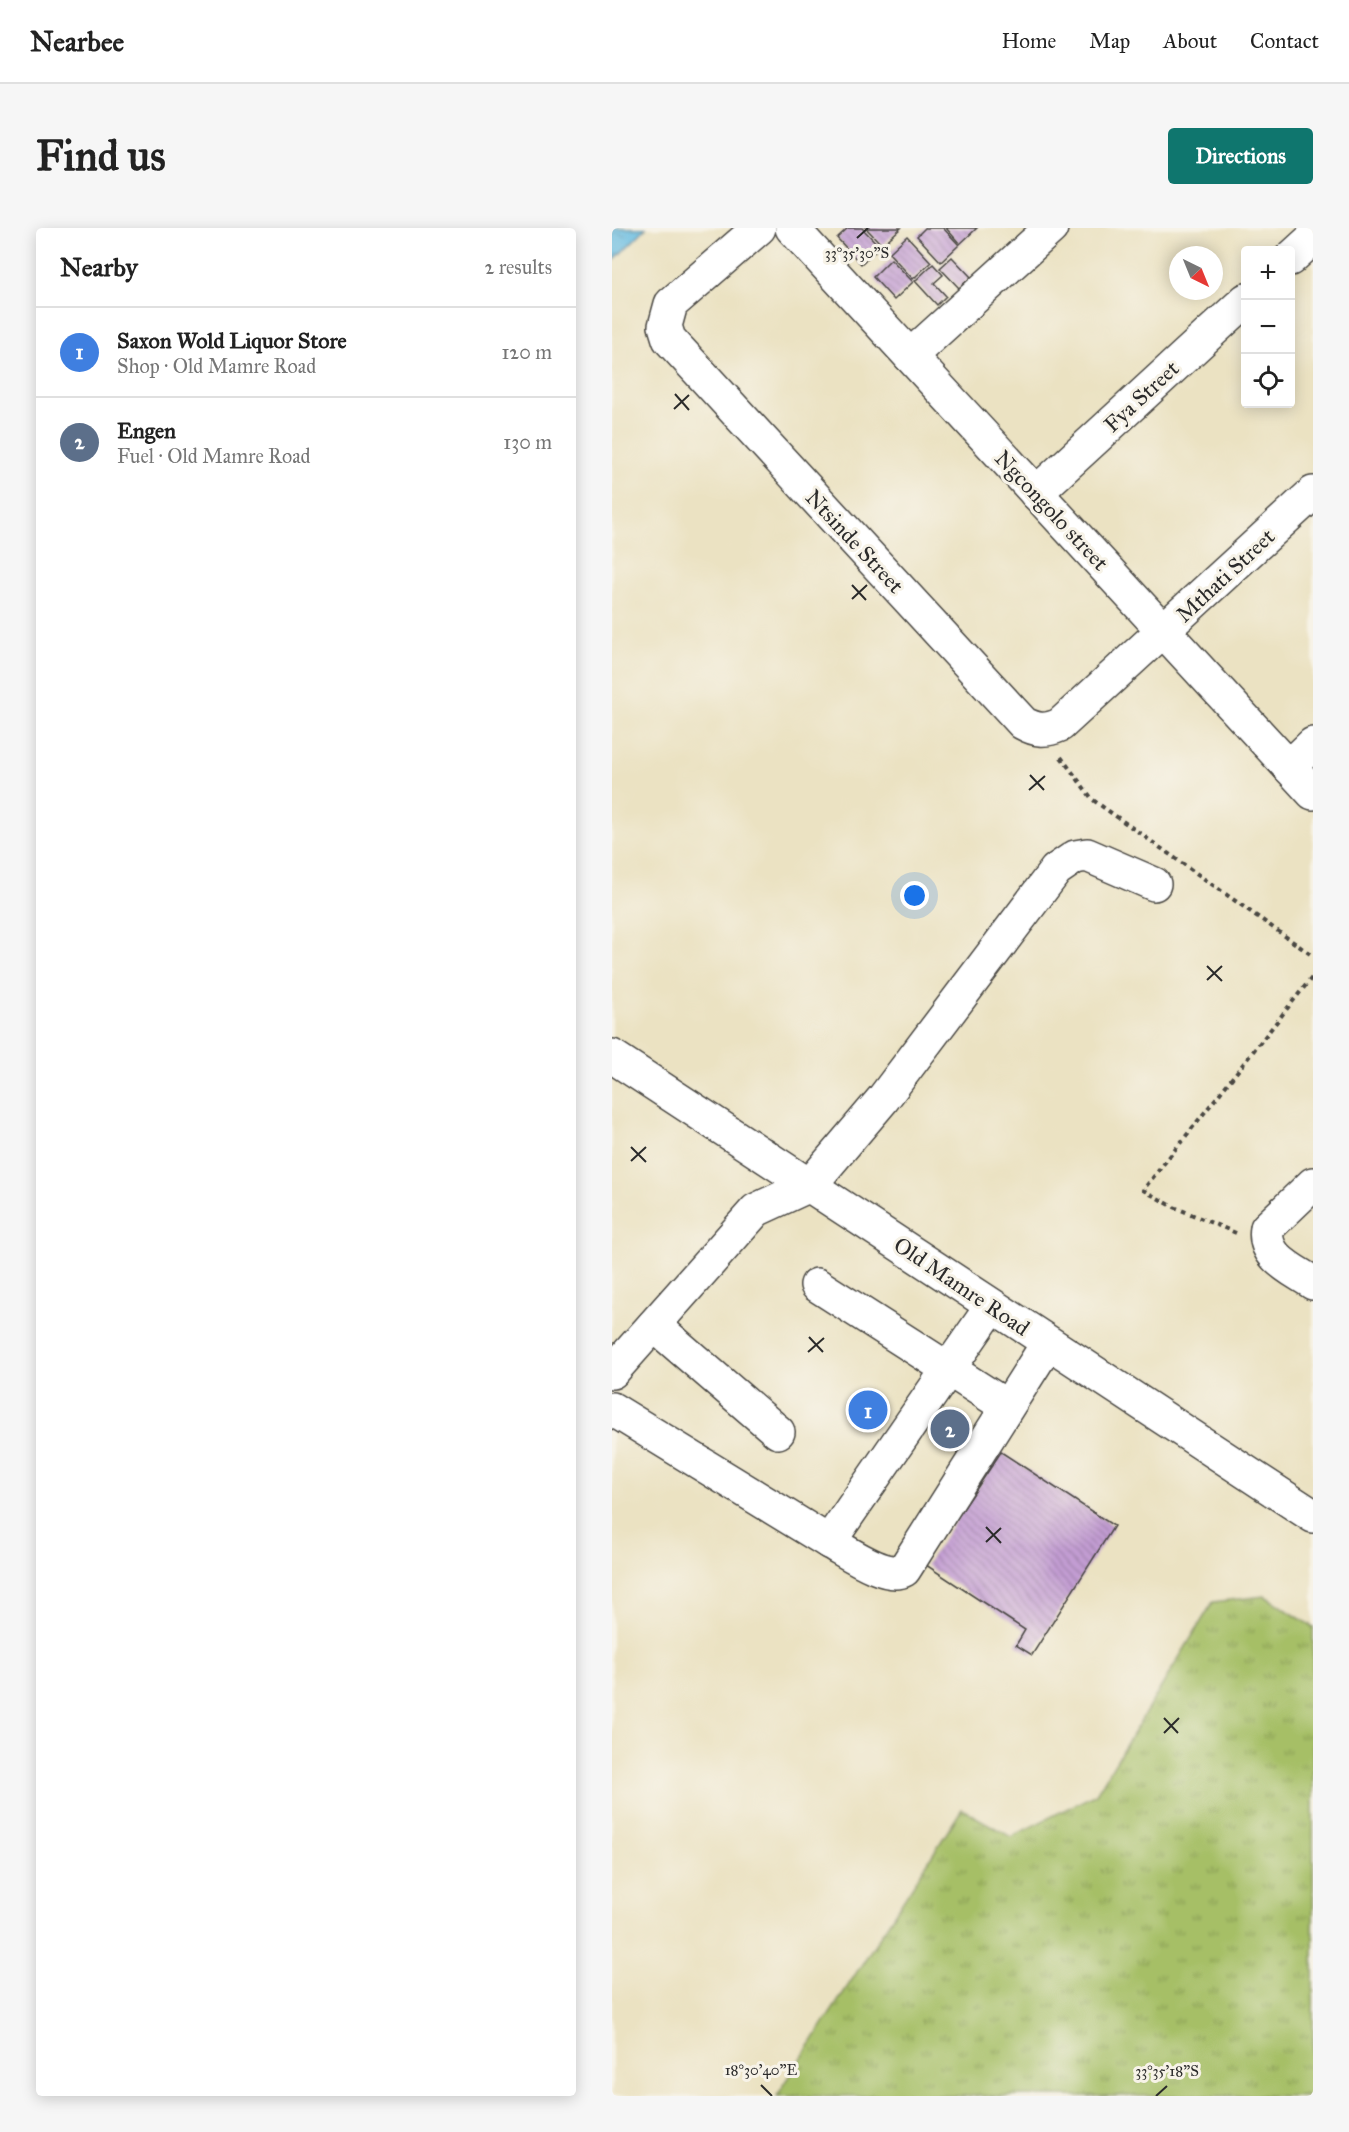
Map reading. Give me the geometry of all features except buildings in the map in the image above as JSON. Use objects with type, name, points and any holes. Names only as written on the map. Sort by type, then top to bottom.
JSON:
[{"type":"street","name":"Ntsinde Street","points":[[759,228],[671,304],[665,326],[669,339],[1023,723],[1041,730]]},
{"type":"street","name":"Ngcongolo street","points":[[792,228],[1313,793]]},
{"type":"street","points":[[910,356],[1051,228]]},
{"type":"street","points":[[1295,254],[1313,238]]},
{"type":"street","name":"Fya Street","points":[[1036,493],[1241,304]]},
{"type":"street","name":"Mthati Street","points":[[1164,631],[1313,493]]},
{"type":"street","points":[[1041,730],[1060,725],[1164,631]]},
{"type":"street","points":[[1289,766],[1313,744]]},
{"type":"street","points":[[612,1372],[756,1210],[810,1185],[883,1099],[1056,870],[1076,857],[1088,855],[1154,884]]},
{"type":"street","name":"Old Mamre Road","points":[[612,1056],[1313,1516]]},
{"type":"street","points":[[1313,1184],[1267,1227],[1267,1245],[1273,1256],[1313,1283]]},
{"type":"street","points":[[817,1285],[1006,1406]]},
{"type":"street","points":[[829,1542],[992,1306]]},
{"type":"street","points":[[654,1325],[778,1432]]},
{"type":"street","points":[[612,1409],[829,1542],[887,1572],[899,1573],[904,1570],[1048,1343]]},
{"type":"path","points":[[1041,730],[1093,800],[1313,956]]},
{"type":"path","points":[[1267,1245],[1174,1208],[1143,1190],[1313,976]]},
{"type":"green space","points":[[1265,1596],[1313,1627],[1313,2096],[777,2096],[962,1809],[1011,1837],[1096,1794],[1213,1602]]},
{"type":"water","points":[[612,228],[646,228],[612,262]]},
{"type":"place","name":"Saxon Wold Liquor Store","points":[[868,1410]]},
{"type":"place","name":"Engen","points":[[950,1429]]}]
